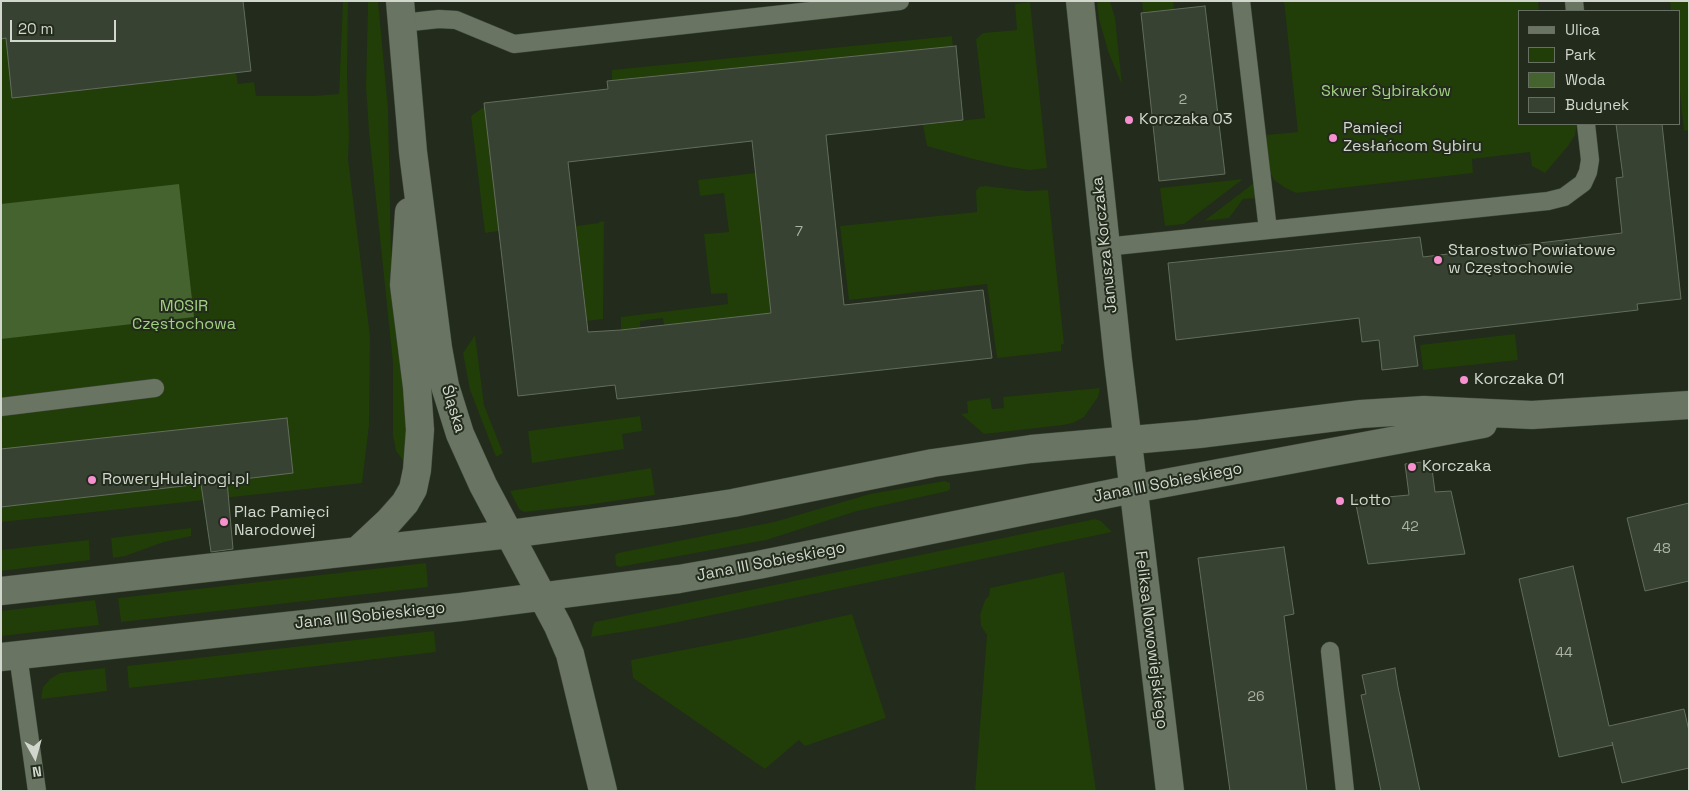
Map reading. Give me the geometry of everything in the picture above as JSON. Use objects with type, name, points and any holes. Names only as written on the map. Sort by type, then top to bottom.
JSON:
[{"type":"street","name":"Janusza Korczaka","points":[[1080,1],[1105,247],[1133,489]]},
{"type":"street","name":"Śląska","points":[[401,12],[413,152],[438,348],[445,386],[460,434],[490,501],[510,534],[558,626],[570,654],[603,791]]},
{"type":"street","points":[[357,551],[405,503],[413,489],[417,470],[420,430],[417,387],[404,285],[413,152]]},
{"type":"street","name":"Jana III Sobieskiego","points":[[1,591],[510,534],[733,504],[933,464],[1031,449],[1127,441],[1361,414],[1424,410],[1532,415],[1689,406]]},
{"type":"street","name":"Jana III Sobieskiego","points":[[9,656],[679,580],[1133,489],[1532,415]]},
{"type":"street","name":"Feliksa Nowowiejskiego","points":[[1133,489],[1170,791]]},
{"type":"lane","points":[[401,12],[456,20],[514,44],[900,1]]},
{"type":"lane","points":[[1241,1],[1268,230]]},
{"type":"lane","points":[[1105,247],[1548,201],[1564,197],[1583,182],[1588,172],[1590,160],[1586,125]]},
{"type":"lane","points":[[1,407],[156,388]]},
{"type":"lane","points":[[1330,651],[1345,791]]},
{"type":"lane","points":[[9,656],[37,791]]},
{"type":"green space","name":"MOSIR Częstochowa","points":[[343,1],[348,1],[348,159],[370,336],[369,425],[362,483],[1,522],[1,39],[6,38],[13,98],[236,73],[238,84],[254,82],[256,96],[339,94]]},
{"type":"green space","points":[[368,1],[378,1],[388,109],[391,252],[407,415],[405,461],[396,451],[393,435],[393,363],[366,87]]},
{"type":"green space","points":[[1097,1],[1110,1],[1115,18],[1122,85],[1108,51],[1099,19]]},
{"type":"green space","points":[[1142,1],[1173,1],[1174,9],[1143,12]]},
{"type":"green space","name":"Skwer Sybiraków","points":[[1284,1],[1538,1],[1539,10],[1518,10],[1518,125],[1577,125],[1575,135],[1568,146],[1545,173],[1532,166],[1530,152],[1472,159],[1473,173],[1296,193],[1274,180],[1270,172],[1266,135],[1298,132]]},
{"type":"green space","points":[[1670,1],[1689,1],[1689,130],[1684,131],[1680,92],[1680,10],[1671,10]]},
{"type":"green space","points":[[1030,2],[1047,168],[1030,170],[1009,167],[927,146],[923,125],[985,118],[976,39],[983,33],[1017,30],[1015,4]]},
{"type":"green space","points":[[952,36],[953,46],[612,80],[612,70]]},
{"type":"green space","points":[[485,106],[499,231],[485,233],[471,116]]},
{"type":"green space","points":[[756,173],[771,313],[664,325],[663,318],[640,321],[640,327],[621,330],[621,317],[728,304],[727,293],[711,294],[704,234],[729,232],[724,193],[700,196],[698,180]]},
{"type":"green space","points":[[1243,179],[1184,224],[1165,226],[1160,188]]},
{"type":"green space","points":[[1254,183],[1256,198],[1243,199],[1229,218],[1204,221]]},
{"type":"green space","points":[[979,187],[1027,191],[1048,190],[1064,344],[1061,344],[1061,351],[997,358],[987,284],[849,300],[840,226],[977,212],[976,191]]},
{"type":"green space","points":[[604,221],[603,319],[587,321],[576,226]]},
{"type":"green space","points":[[1515,334],[1518,360],[1423,370],[1420,345]]},
{"type":"green space","points":[[475,335],[484,405],[503,453],[496,457],[470,390],[463,353]]},
{"type":"green space","points":[[1100,388],[1098,397],[1084,417],[1073,423],[1063,425],[984,434],[961,414],[968,413],[967,401],[990,398],[992,409],[1004,408],[1003,397]]},
{"type":"green space","points":[[640,416],[642,431],[622,434],[624,449],[532,463],[528,431]]},
{"type":"green space","points":[[651,468],[655,495],[524,512],[519,509],[510,491]]},
{"type":"green space","points":[[945,481],[950,483],[948,491],[857,511],[766,540],[619,567],[616,565],[615,555],[618,553],[774,522],[870,494]]},
{"type":"green space","points":[[1095,519],[1101,521],[1112,532],[659,626],[591,637],[595,622]]},
{"type":"green space","points":[[191,528],[191,536],[164,542],[125,556],[113,558],[111,538]]},
{"type":"green space","points":[[89,540],[90,560],[1,571],[1,550]]},
{"type":"green space","points":[[426,563],[428,587],[121,622],[118,598]]},
{"type":"green space","points":[[1064,572],[1096,791],[975,791],[987,635],[981,626],[980,615],[985,600],[989,596],[990,588]]},
{"type":"green space","points":[[95,600],[99,625],[1,636],[1,611]]},
{"type":"green space","points":[[852,614],[886,718],[805,746],[799,740],[765,769],[633,678],[631,660],[750,637]]},
{"type":"green space","points":[[434,631],[436,652],[129,688],[127,666]]},
{"type":"green space","points":[[105,668],[107,691],[41,699],[43,687],[50,679],[60,673]]},
{"type":"water","points":[[179,184],[194,317],[1,339],[1,204]]},
{"type":"building","points":[[1,1],[243,1],[251,71],[12,98],[6,38],[1,39]]},
{"type":"building","points":[[1205,6],[1225,174],[1159,181],[1141,13]]},
{"type":"building","points":[[956,46],[963,120],[826,135],[844,305],[983,290],[992,358],[617,399],[615,385],[518,396],[484,103],[608,89],[607,81]],"holes":[[[752,141],[771,313],[588,332],[568,162]]]},
{"type":"building","name":"Starostwo Powiatowe w Częstochowie","points":[[1616,125],[1662,125],[1681,299],[1637,304],[1638,310],[1414,336],[1418,366],[1382,370],[1379,340],[1362,342],[1359,318],[1176,340],[1168,263],[1420,237],[1423,257],[1622,233],[1616,178],[1623,177]]},
{"type":"building","points":[[287,418],[293,473],[227,481],[233,549],[211,552],[201,484],[1,507],[1,449]]},
{"type":"building","points":[[1431,461],[1435,492],[1451,491],[1465,554],[1368,564],[1355,500],[1409,495],[1405,464]]},
{"type":"building","points":[[1689,503],[1689,581],[1645,591],[1627,518]]},
{"type":"building","points":[[1284,547],[1294,614],[1284,616],[1307,791],[1230,791],[1198,558]]},
{"type":"building","points":[[1573,566],[1609,726],[1684,709],[1689,731],[1689,768],[1622,783],[1613,745],[1559,757],[1519,579]]},
{"type":"building","points":[[1395,668],[1420,791],[1381,791],[1361,695],[1366,694],[1362,675]]},
{"type":"place","name":"Korczaka 03","points":[[1129,120]]},
{"type":"place","name":"Pamięci Zesłańcom Sybiru","points":[[1333,138]]},
{"type":"place","name":"Starostwo Powiatowe w Częstochowie","points":[[1438,260]]},
{"type":"place","name":"Korczaka 01","points":[[1464,380]]},
{"type":"place","name":"Korczaka","points":[[1412,467]]},
{"type":"place","name":"RoweryHulajnogi.pl","points":[[92,480]]},
{"type":"place","name":"Lotto","points":[[1340,501]]},
{"type":"place","name":"Plac Pamięci Narodowej","points":[[224,522]]}]
